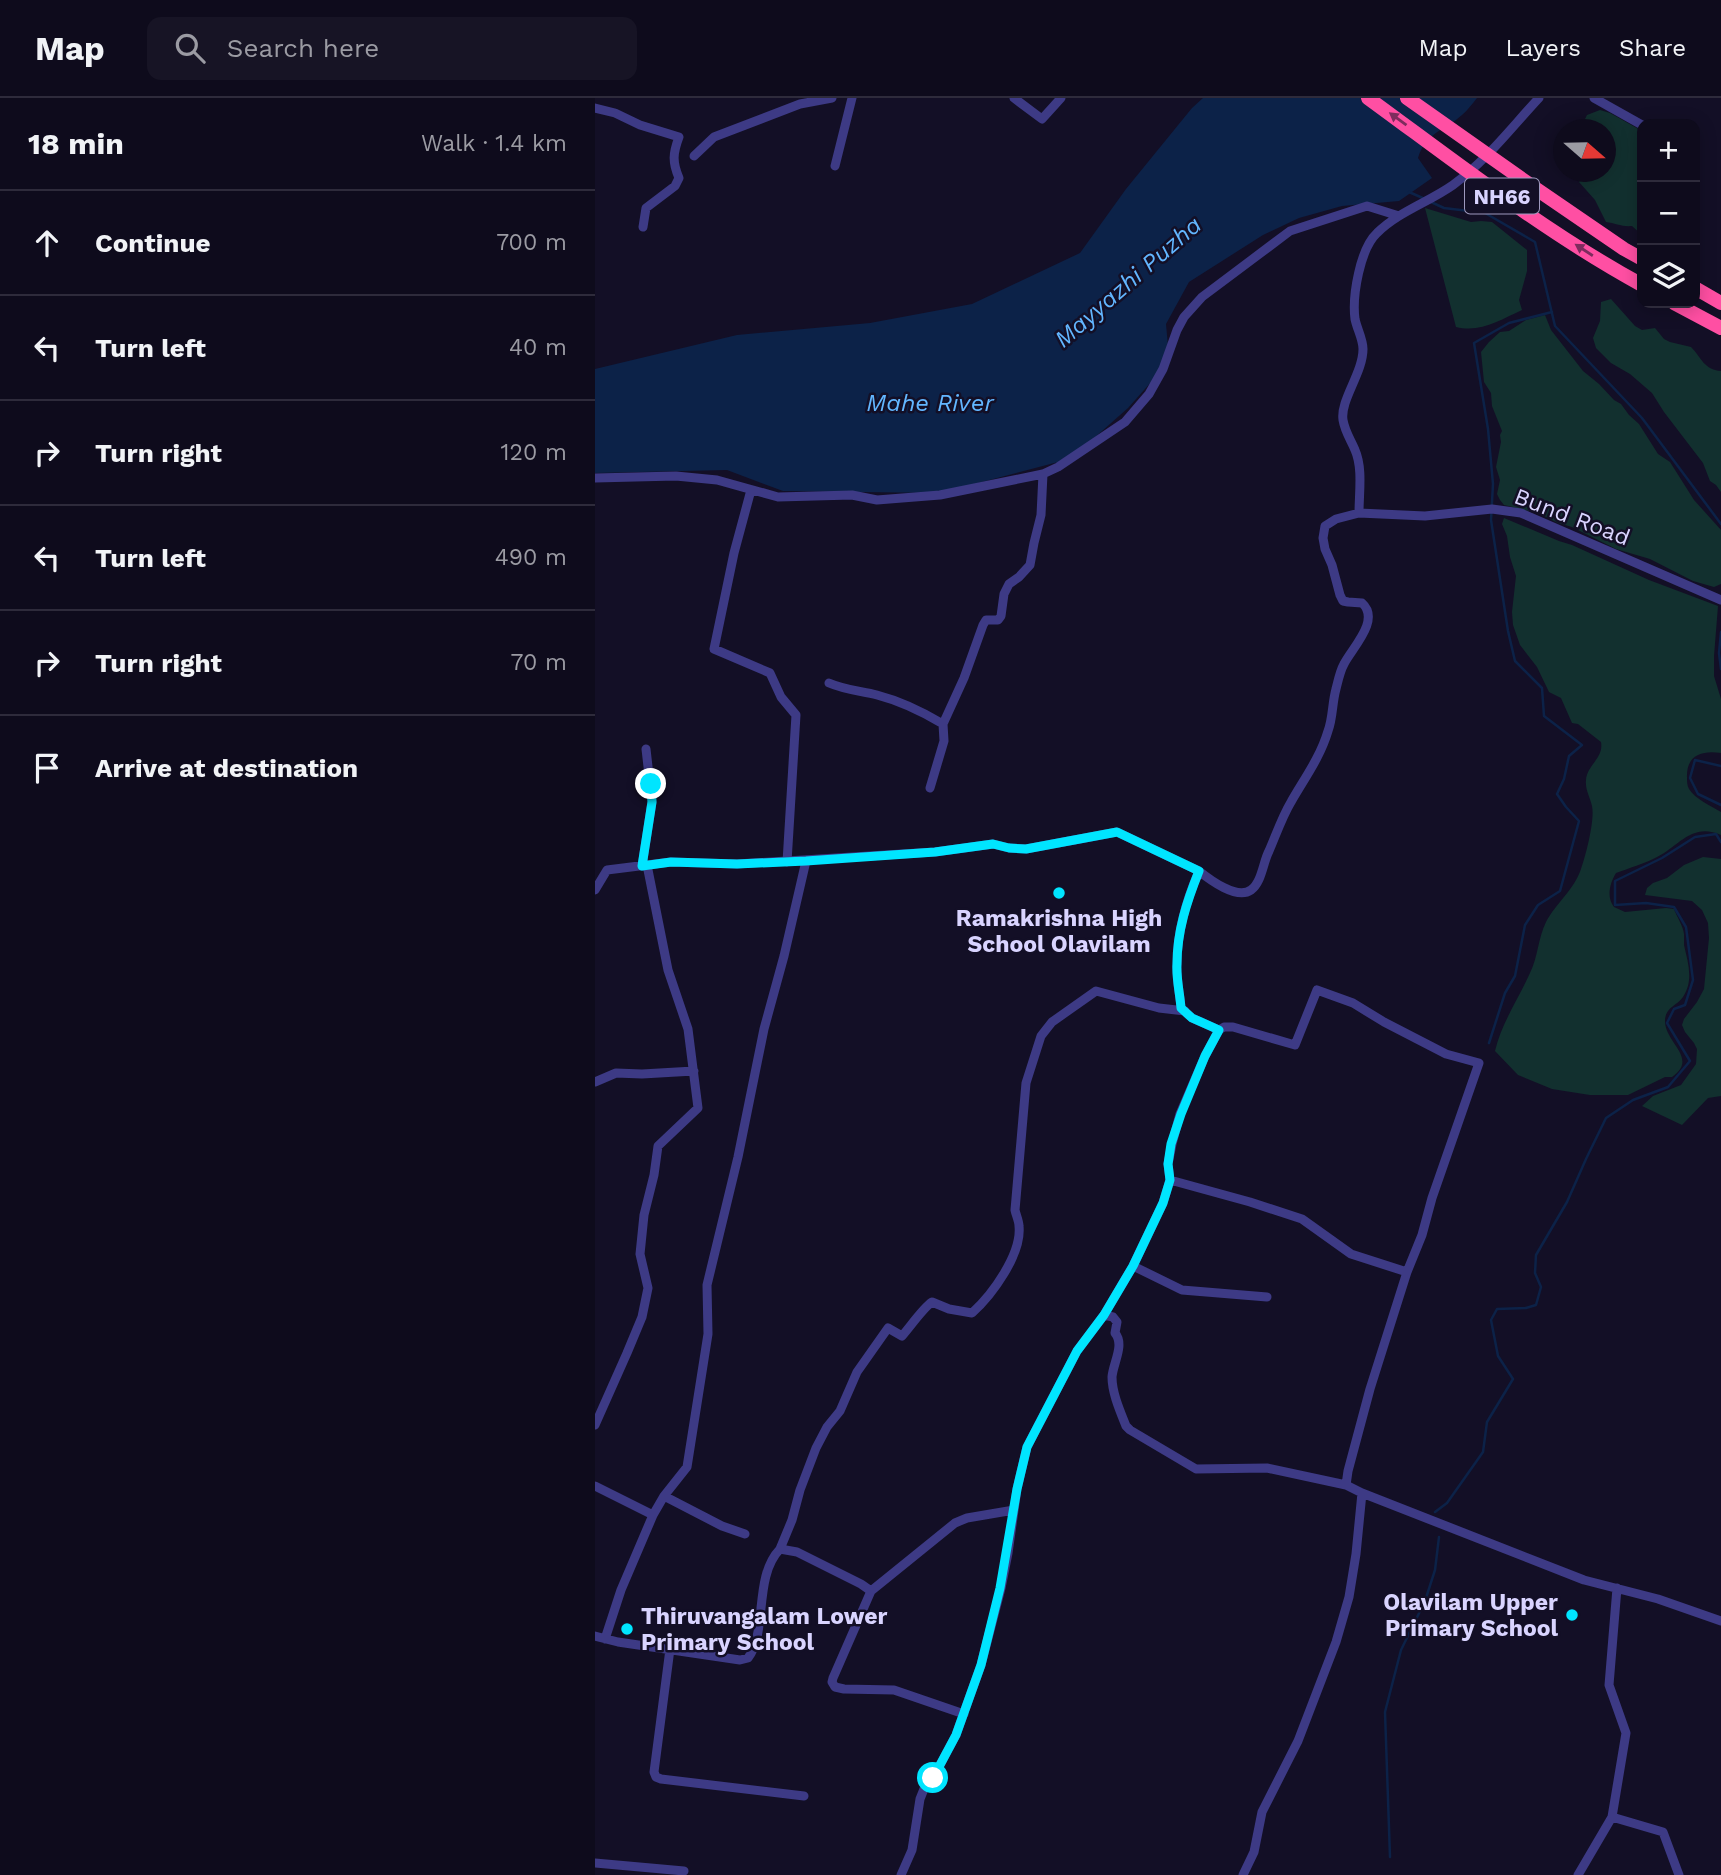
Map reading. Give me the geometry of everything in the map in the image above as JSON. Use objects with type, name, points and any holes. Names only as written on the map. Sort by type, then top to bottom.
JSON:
[{"type":"highway","name":"NH66","points":[[1368,98],[1510,201],[1637,282]]},
{"type":"highway","name":"NH66","points":[[1407,98],[1637,256]]},
{"type":"highway","points":[[1700,291],[1721,303]]},
{"type":"highway","points":[[1683,308],[1721,328]]},
{"type":"street","points":[[694,156],[714,137],[800,104],[832,98]]},
{"type":"street","points":[[835,166],[852,98]]},
{"type":"street","points":[[1014,98],[1042,119],[1061,98]]},
{"type":"street","points":[[595,890],[607,870],[671,862],[737,864],[806,861],[935,852],[993,844],[1026,849],[1117,832],[1199,871],[1216,885],[1241,893],[1251,890],[1258,881],[1289,804],[1315,764],[1329,731],[1335,693],[1344,664],[1360,641],[1369,617],[1368,610],[1362,603],[1343,601],[1325,549],[1323,533],[1329,522],[1359,513],[1358,461],[1343,420],[1343,410],[1355,382],[1363,348],[1355,319],[1361,262],[1375,234],[1399,216],[1451,186],[1484,159],[1539,98]]},
{"type":"street","points":[[1594,98],[1637,122]]},
{"type":"street","points":[[595,108],[679,137],[673,166],[679,178],[675,186],[646,208],[643,227]]},
{"type":"street","points":[[595,478],[676,476],[717,480],[778,497],[852,495],[877,500],[940,495],[1042,474],[1058,467],[1125,422],[1154,386],[1184,317],[1202,297],[1290,231],[1367,206],[1399,216]]},
{"type":"street","points":[[930,788],[944,741],[943,724],[983,625],[986,620],[998,620],[1009,584],[1030,565],[1041,515],[1042,474]]},
{"type":"street","points":[[751,490],[734,552],[714,649],[770,673],[781,697],[796,715],[787,862]]},
{"type":"street","name":"Bund Road","points":[[1359,513],[1425,516],[1492,509],[1521,513],[1721,600]]},
{"type":"street","points":[[829,683],[839,688],[882,696],[911,707],[943,724]]},
{"type":"street","points":[[595,1425],[642,1317],[648,1287],[640,1254],[644,1215],[658,1146],[698,1108],[688,1029],[668,970],[645,865],[652,802],[646,749]]},
{"type":"street","points":[[605,1639],[621,1590],[653,1515],[687,1466],[708,1334],[708,1285],[764,1029],[806,861]]},
{"type":"street","points":[[1199,871],[1181,922],[1178,944],[1181,1008],[1192,1018],[1219,1030]]},
{"type":"street","points":[[901,1875],[912,1850],[916,1834],[915,1820],[924,1789],[946,1755],[981,1665],[1008,1553],[1027,1447],[1077,1351],[1104,1315],[1133,1266],[1163,1203],[1170,1180],[1168,1164],[1171,1144],[1205,1056],[1219,1030],[1224,1027],[1233,1027],[1295,1045],[1317,990],[1353,1003],[1446,1054],[1479,1063],[1370,1389],[1346,1485]]},
{"type":"street","points":[[595,1636],[740,1660],[748,1658],[755,1646],[762,1594],[770,1567],[792,1520],[816,1448],[839,1411],[857,1373],[888,1328],[902,1336],[926,1306],[932,1303],[972,1313],[987,1300],[1009,1264],[1017,1244],[1019,1226],[1014,1210],[1026,1083],[1041,1036],[1052,1021],[1096,991],[1160,1008],[1185,1011]]},
{"type":"street","points":[[595,1082],[616,1073],[694,1070]]},
{"type":"street","points":[[1170,1180],[1302,1219],[1351,1254],[1407,1272]]},
{"type":"street","points":[[1133,1266],[1182,1290],[1267,1297]]},
{"type":"street","points":[[1104,1315],[1113,1317],[1118,1322],[1115,1331],[1119,1344],[1112,1373],[1112,1388],[1126,1426],[1196,1469],[1267,1468],[1346,1485],[1584,1580],[1658,1599],[1721,1621]]},
{"type":"street","points":[[595,1486],[653,1515]]},
{"type":"street","points":[[1243,1875],[1254,1852],[1262,1812],[1298,1741],[1336,1642],[1349,1597],[1362,1493]]},
{"type":"street","points":[[664,1496],[722,1526],[745,1534]]},
{"type":"street","points":[[964,1714],[894,1689],[844,1689],[835,1687],[832,1682],[871,1591],[955,1523],[967,1518],[1014,1510]]},
{"type":"street","points":[[780,1549],[797,1552],[871,1591]]},
{"type":"street","points":[[1578,1875],[1612,1817],[1626,1733],[1609,1685],[1617,1588]]},
{"type":"street","points":[[670,1649],[654,1772],[656,1777],[804,1796]]},
{"type":"street","points":[[1612,1817],[1663,1832],[1679,1875]]},
{"type":"street","points":[[595,1863],[684,1871]]},
{"type":"green space","points":[[1600,110],[1637,128],[1637,230],[1632,226],[1606,222],[1595,200],[1579,182],[1616,182],[1616,119],[1585,119],[1587,115]]},
{"type":"green space","points":[[1425,208],[1471,222],[1492,222],[1527,250],[1527,271],[1519,300],[1522,310],[1482,327],[1456,327]]},
{"type":"green space","points":[[1611,299],[1635,326],[1642,330],[1655,328],[1664,339],[1691,347],[1707,366],[1721,371],[1721,492],[1710,481],[1703,463],[1652,393],[1630,374],[1611,363],[1596,348],[1593,338],[1600,321],[1601,302]]},
{"type":"green space","points":[[1545,315],[1551,330],[1583,371],[1621,404],[1639,424],[1658,454],[1670,462],[1694,500],[1721,530],[1721,584],[1714,587],[1693,581],[1650,559],[1616,549],[1538,513],[1504,505],[1500,500],[1497,494],[1500,480],[1496,467],[1502,431],[1492,406],[1491,393],[1484,382],[1481,352],[1500,332],[1509,331],[1526,320]]},
{"type":"green space","points":[[1504,518],[1649,580],[1718,606],[1714,676],[1721,699],[1721,753],[1708,752],[1692,759],[1687,770],[1687,785],[1695,796],[1721,812],[1721,835],[1702,831],[1694,833],[1657,857],[1616,873],[1610,890],[1614,907],[1625,912],[1674,909],[1683,931],[1689,971],[1686,991],[1667,1013],[1665,1021],[1666,1029],[1682,1057],[1679,1070],[1672,1077],[1665,1077],[1628,1095],[1590,1095],[1552,1089],[1518,1075],[1495,1051],[1506,1021],[1533,967],[1546,922],[1581,869],[1592,820],[1586,780],[1601,748],[1601,742],[1578,724],[1572,723],[1561,698],[1549,692],[1537,667],[1520,645],[1512,612],[1516,576],[1502,524]]},
{"type":"green space","points":[[1703,857],[1721,859],[1721,1096],[1708,1098],[1682,1125],[1642,1106],[1653,1096],[1681,1085],[1696,1064],[1697,1049],[1682,1025],[1704,989],[1708,923],[1702,910],[1692,901],[1645,895],[1647,888],[1653,883]]},
{"type":"water","name":"Mahe River","points":[[1203,98],[1477,98],[1462,115],[1431,137],[1421,149],[1418,158],[1432,178],[1399,201],[1342,206],[1299,218],[1263,235],[1189,282],[1166,324],[1168,346],[1160,372],[1128,408],[1093,439],[1058,462],[940,493],[783,491],[727,470],[595,473],[595,369],[737,335],[870,323],[972,304],[1080,253],[1126,189]]},
{"type":"waterway","points":[[1409,192],[1425,199]]},
{"type":"waterway","points":[[1431,202],[1444,208],[1485,213],[1535,242],[1555,326],[1642,418],[1721,524]]},
{"type":"waterway","points":[[1489,1043],[1505,993],[1515,976],[1525,925],[1538,905],[1560,891],[1579,821],[1557,794],[1564,779],[1569,756],[1582,745],[1544,716],[1542,688],[1515,661],[1491,520],[1493,484],[1488,429],[1474,343],[1509,323],[1552,312]]},
{"type":"waterway","points":[[1721,632],[1721,669]]},
{"type":"waterway","points":[[1721,766],[1695,760],[1690,778],[1698,794],[1721,805]]},
{"type":"waterway","points":[[1435,1512],[1447,1503],[1483,1452],[1487,1422],[1513,1379],[1498,1356],[1491,1320],[1497,1309],[1536,1305],[1541,1287],[1535,1273],[1536,1255],[1567,1202],[1606,1118],[1633,1100],[1668,1087],[1690,1061],[1667,1023],[1674,1009],[1685,1005],[1693,980],[1686,927],[1674,907],[1646,903],[1615,905],[1615,881],[1662,858],[1695,837],[1716,834],[1721,842]]},
{"type":"waterway","points":[[1390,1857],[1385,1712],[1401,1650],[1425,1601],[1435,1570],[1439,1537]]},
{"type":"place","name":"Ramakrishna High School Olavilam","points":[[1059,893]]},
{"type":"place","name":"Olavilam Upper Primary School","points":[[1572,1615]]},
{"type":"place","name":"Thiruvangalam Lower Primary School","points":[[627,1629]]},
{"type":"route","points":[[651,784],[652,802],[642,866],[671,862],[737,864],[806,861],[935,852],[993,844],[1026,849],[1117,832],[1199,871],[1181,922],[1178,944],[1181,1008],[1192,1018],[1219,1030],[1205,1056],[1171,1144],[1168,1164],[1170,1180],[1163,1203],[1133,1266],[1104,1315],[1077,1351],[1027,1447],[1017,1489],[1008,1553],[981,1665],[956,1735],[933,1778]]},
{"type":"water label","name":"Mayyazhi Puzha","points":[[1128,282]]}]
